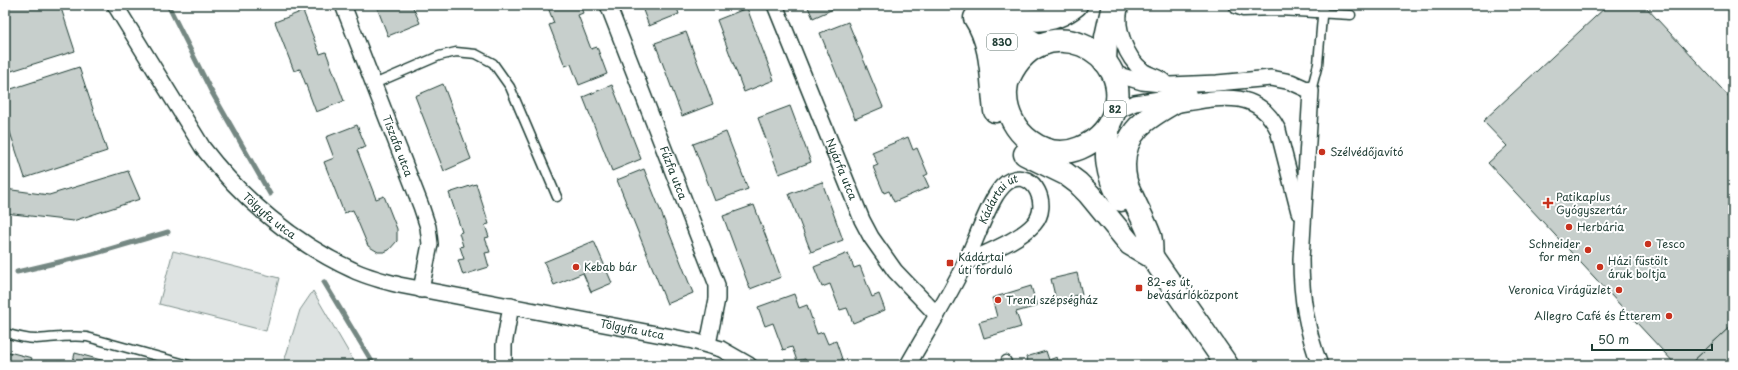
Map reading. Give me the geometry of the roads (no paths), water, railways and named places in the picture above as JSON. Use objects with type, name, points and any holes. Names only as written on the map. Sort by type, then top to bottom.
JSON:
[{"type":"main road","name":"830","points":[[967,5],[983,30],[996,113],[1000,127],[1008,139],[1018,149],[1029,156],[1054,167],[1078,183],[1089,194],[1130,244],[1152,257]]},
{"type":"main road","name":"830","points":[[980,5],[1001,38],[1010,58],[1007,83]]},
{"type":"main road","name":"830","points":[[990,5],[1001,18],[1022,36],[1044,43]]},
{"type":"main road","points":[[993,5],[1007,13],[1035,20],[1058,17],[1076,5]]},
{"type":"main road","name":"82","points":[[1089,5],[1072,26],[1027,52],[1018,61],[1007,83],[1007,108],[1011,119],[1018,131],[1027,140],[1039,147],[1052,151],[1081,170],[1102,192],[1152,257],[1227,365]]},
{"type":"main road","name":"82","points":[[1112,5],[1106,37],[1109,67],[1116,86],[1117,99],[1106,150],[1109,171],[1113,185],[1152,257]]},
{"type":"main road","points":[[1044,43],[1062,40],[1086,46],[1097,53],[1109,67]]},
{"type":"main road","points":[[1152,257],[1150,236],[1124,174],[1124,156],[1130,137],[1141,125],[1175,96]]},
{"type":"main road","name":"82","points":[[1052,151],[1078,149],[1090,143],[1101,135],[1112,118]]},
{"type":"street","name":"Tölgyfa utca","points":[[115,5],[203,148],[219,170],[266,214],[319,252],[354,270],[399,286],[708,344],[721,349],[750,365]]},
{"type":"street","name":"Tiszafa utca","points":[[343,5],[428,227],[430,244],[421,290]]},
{"type":"street","name":"Fűzfa utca","points":[[608,5],[717,285],[718,299],[708,344]]},
{"type":"street","name":"Nyárfa utca","points":[[775,5],[868,231],[895,271],[937,315]]},
{"type":"street","points":[[1120,5],[1119,28],[1126,47],[1133,59],[1143,70],[1157,77],[1175,96]]},
{"type":"street","points":[[1109,67],[1175,96],[1217,83],[1271,78],[1291,82],[1311,91],[1301,259],[1302,298],[1310,339],[1320,365]]},
{"type":"street","points":[[1112,118],[1135,103],[1171,96],[1236,98],[1246,100],[1266,111],[1278,130],[1303,228]]},
{"type":"street","name":"Kádártai út","points":[[908,365],[965,263],[996,196],[1003,186],[1012,180],[1022,179],[1032,184],[1039,193],[1042,204],[1040,214],[1034,224],[1022,234],[965,263]]},
{"type":"street","points":[[504,365],[504,345],[511,306]]},
{"type":"lane","points":[[1233,5],[1235,9],[1243,12],[1279,11],[1351,15]]},
{"type":"lane","points":[[1311,91],[1318,64],[1322,5]]},
{"type":"lane","points":[[374,84],[439,56],[456,52],[476,54],[493,63],[510,87],[557,197]]},
{"type":"lane","points":[[5,333],[35,339],[74,335],[87,337],[190,365]]},
{"type":"waterway","points":[[168,5],[210,89],[270,194]]},
{"type":"waterway","points":[[17,272],[93,254],[168,232]]},
{"type":"waterway","points":[[324,282],[374,365]]},
{"type":"place","name":"Szélvédőjavító","points":[[1322,152]]},
{"type":"place","name":"Patikaplus Gyógyszertár","points":[[1548,203]]},
{"type":"place","name":"Herbária","points":[[1569,227]]},
{"type":"place","name":"Tesco","points":[[1648,244]]},
{"type":"place","name":"Schneider for men","points":[[1588,250]]},
{"type":"place","name":"Kádártai úti forduló","points":[[950,263]]},
{"type":"place","name":"Kebab bár","points":[[576,267]]},
{"type":"place","name":"Házi füstölt áruk boltja","points":[[1600,267]]},
{"type":"place","name":"82-es út, bevásárlóközpont","points":[[1139,288]]},
{"type":"place","name":"Veronica Virágüzlet","points":[[1619,290]]},
{"type":"place","name":"Trend szépségház","points":[[998,300]]},
{"type":"place","name":"Allegro Café és Étterem","points":[[1669,316]]}]
